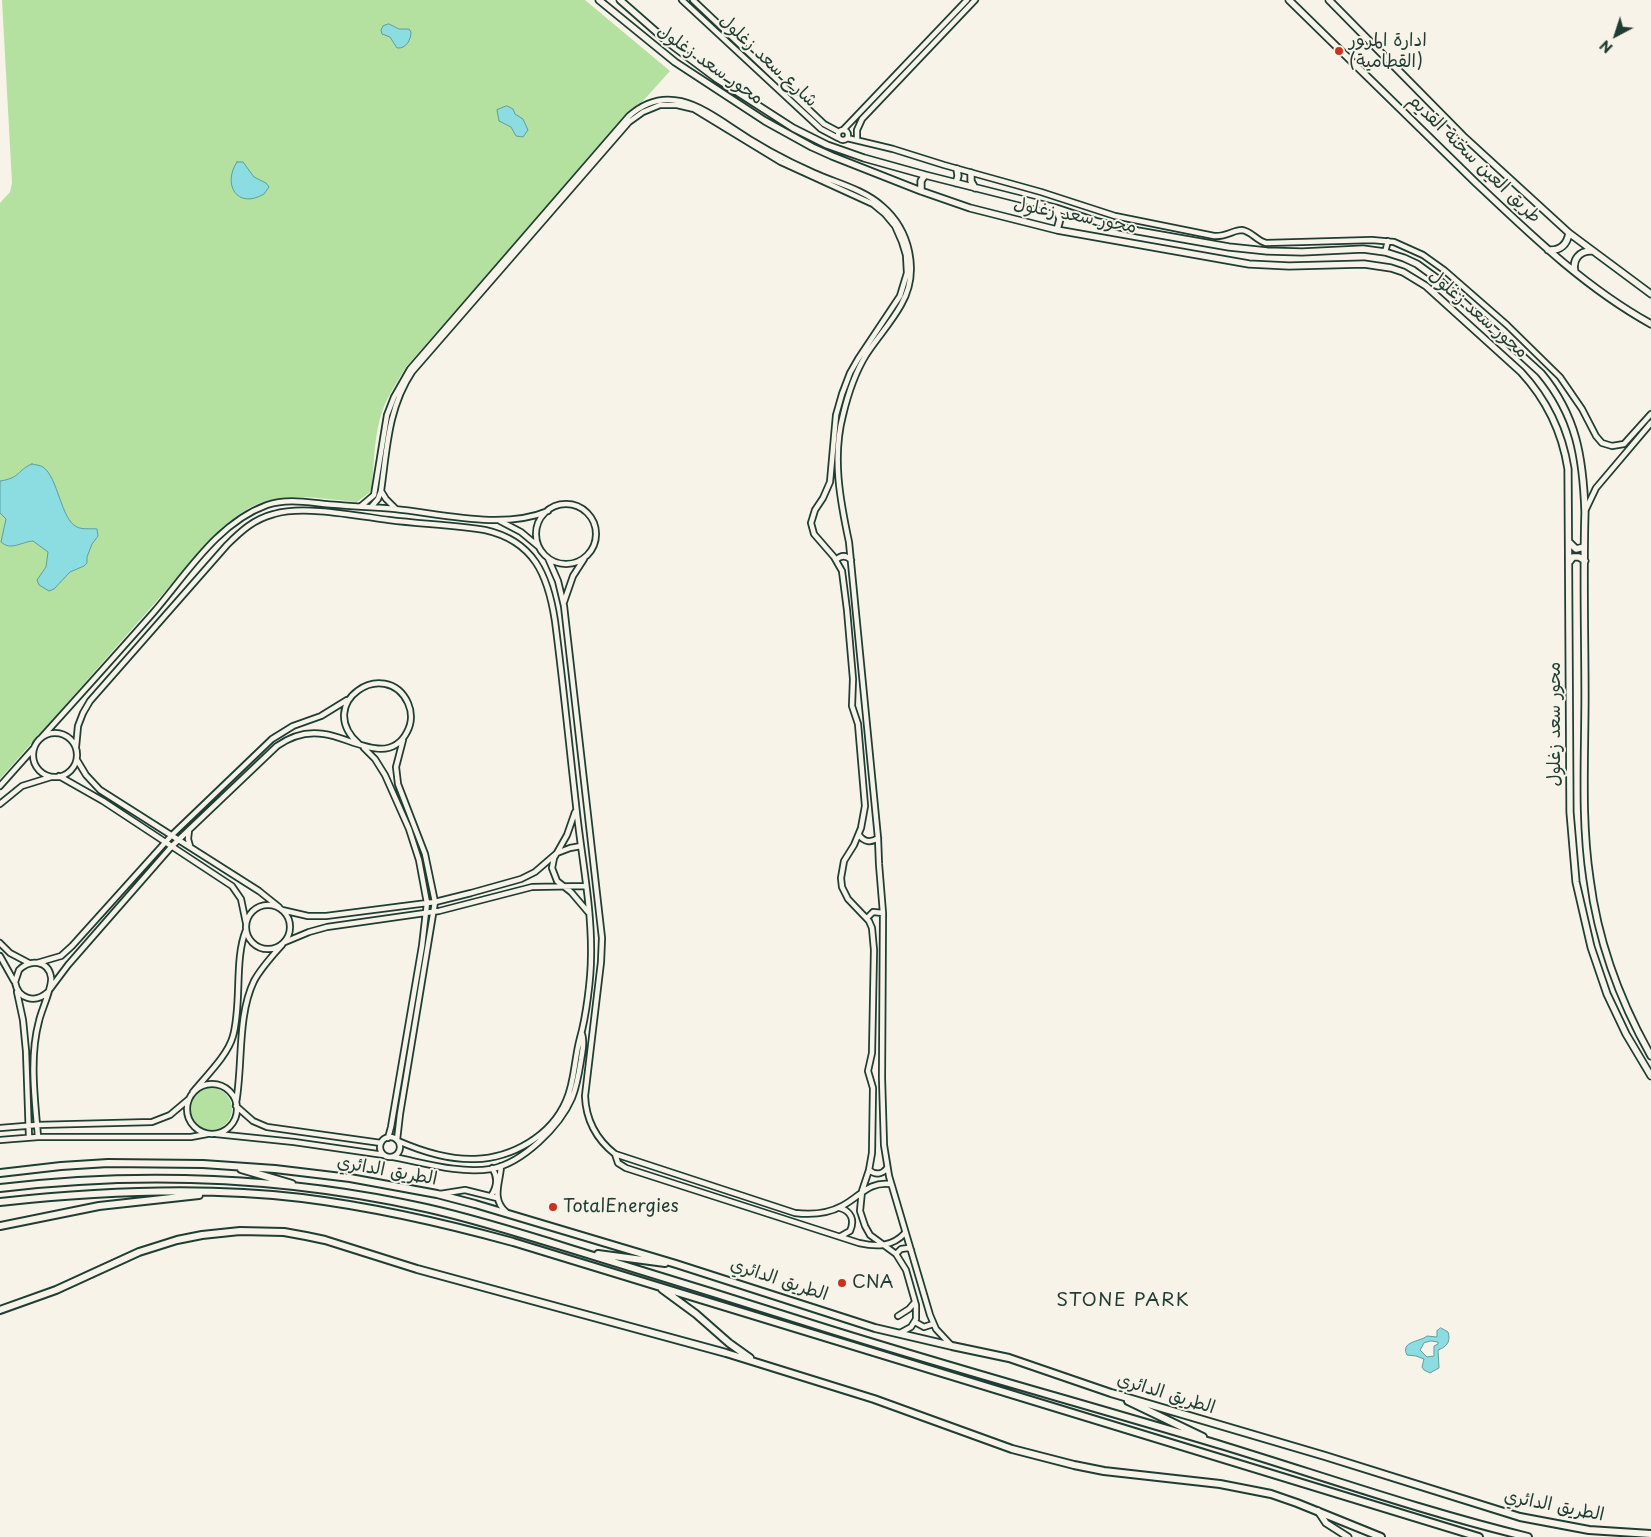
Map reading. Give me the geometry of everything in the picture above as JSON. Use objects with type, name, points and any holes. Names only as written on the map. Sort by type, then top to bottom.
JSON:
[{"type":"highway","name":"الطريق الدائري","points":[[0,1173],[60,1166],[108,1164],[227,1165],[350,1178],[437,1194],[676,1264],[875,1328],[1009,1358],[1112,1394],[1325,1456],[1520,1517],[1589,1530],[1651,1534]]},
{"type":"highway","points":[[227,1165],[310,1189]]},
{"type":"highway","name":"الطريق الدائري","points":[[0,1188],[68,1182],[153,1178],[226,1181],[310,1189],[380,1199],[434,1210],[589,1254],[879,1344],[1528,1537]]},
{"type":"highway","points":[[0,1202],[121,1193],[211,1193],[301,1198],[407,1216],[513,1242],[1479,1537]]},
{"type":"highway","points":[[0,1226],[83,1208],[211,1193]]},
{"type":"highway","points":[[0,1310],[56,1290],[127,1258],[164,1244],[229,1231],[284,1232],[325,1240],[426,1271],[759,1363],[874,1399],[983,1440],[1045,1458],[1104,1471],[1193,1480],[1271,1494],[1381,1537]]},
{"type":"highway","points":[[589,1254],[600,1254],[644,1262],[676,1264]]},
{"type":"highway","points":[[656,1286],[696,1314],[736,1348],[759,1363]]},
{"type":"highway","points":[[1112,1394],[1222,1446]]},
{"type":"main road","name":"محور سعد زغلول","points":[[599,0],[675,62],[791,136],[832,156],[921,191],[994,215],[1058,230],[1250,264],[1289,266],[1378,265],[1403,272],[1426,286],[1521,372],[1549,409],[1562,438],[1568,469],[1570,543],[1570,812],[1576,882],[1591,947],[1607,994],[1626,1034],[1651,1076]]},
{"type":"main road","name":"محور سعد زغلول","points":[[620,0],[669,43],[709,73],[806,135],[842,151],[925,175],[1056,208],[1118,227],[1249,249],[1302,252],[1363,249],[1385,252],[1404,258],[1428,271],[1518,351],[1550,385],[1566,411],[1577,440],[1583,471],[1585,512],[1585,815],[1589,877],[1601,938],[1612,972],[1631,1018],[1651,1056]]},
{"type":"main road","name":"طريق العين سخنة القديم","points":[[1289,0],[1548,250],[1615,302],[1651,324]]},
{"type":"main road","name":"طريق العين سخنة القديم","points":[[1329,0],[1463,136],[1569,233],[1651,294]]},
{"type":"main road","points":[[626,22],[632,18],[632,11]]},
{"type":"main road","points":[[956,183],[957,169]]},
{"type":"main road","points":[[971,172],[971,181],[975,188]]},
{"type":"main road","points":[[921,191],[921,184],[925,175]]},
{"type":"main road","points":[[1056,208],[1060,219],[1058,230]]},
{"type":"main road","points":[[1548,250],[1563,246],[1569,233]]},
{"type":"main road","points":[[1575,272],[1574,267],[1577,257],[1586,251],[1591,251]]},
{"type":"main road","points":[[1570,543],[1576,549],[1584,547]]},
{"type":"main road","points":[[1570,561],[1573,557],[1579,557],[1585,561]]},
{"type":"main road","points":[[1318,1511],[1330,1526],[1348,1537]]},
{"type":"street","name":"شارع سعد زغلول","points":[[682,0],[824,132],[838,138]]},
{"type":"street","name":"شارع سعد زغلول","points":[[693,0],[813,113],[828,126],[841,131]]},
{"type":"street","points":[[966,0],[841,131],[838,138],[843,140],[847,138],[893,148],[1115,216],[1214,236],[1225,236],[1240,230],[1248,232],[1259,241],[1266,243],[1388,241],[1412,249],[1434,263],[1551,367],[1568,387],[1596,436],[1605,444],[1621,445],[1628,440],[1651,414]]},
{"type":"street","points":[[857,140],[858,127],[862,119],[975,0]]},
{"type":"street","points":[[361,506],[374,495],[394,397],[414,363],[629,116],[639,108],[665,100],[678,100],[700,107],[782,158],[874,200],[893,217],[906,240],[911,264],[908,288],[902,304],[865,356],[856,376],[842,416],[833,491],[815,510],[812,527],[814,534],[836,560],[842,571],[853,679],[852,706],[858,722],[865,798],[864,817],[859,835],[844,861],[841,878],[842,887],[848,899],[867,918],[872,928],[874,950],[872,1053],[868,1071],[873,1088],[872,1153],[860,1206],[863,1222],[870,1235],[896,1254],[906,1270],[917,1311],[915,1322],[909,1329],[900,1333]]},
{"type":"street","points":[[372,506],[382,491],[388,424],[406,381],[629,122],[648,109],[677,105],[701,112],[740,138],[788,166],[873,204],[890,220],[902,242],[906,255],[907,273],[903,289],[896,304],[858,359],[848,380],[836,416],[832,470],[833,491],[851,560],[878,838],[883,913],[882,1093],[887,1168],[933,1324],[943,1338],[952,1346]]},
{"type":"street","points":[[809,118],[813,113]]},
{"type":"street","points":[[841,131],[847,133],[847,138]]},
{"type":"street","points":[[1385,252],[1388,241]]},
{"type":"street","points":[[1585,512],[1596,488],[1651,423]]},
{"type":"street","points":[[382,491],[386,499],[396,509]]},
{"type":"street","points":[[0,786],[225,529],[250,513],[277,503],[298,502],[372,506],[498,520],[524,519],[560,505],[569,504],[581,508],[589,515],[595,527],[596,536],[592,549],[572,576],[564,606]]},
{"type":"street","points":[[338,505],[338,514]]},
{"type":"street","points":[[539,547],[536,534],[538,525],[548,510]]},
{"type":"street","points":[[216,1134],[232,1124],[236,1116],[246,1005],[254,982],[265,964],[288,937],[290,925],[286,914],[281,908],[264,895],[100,790],[86,775],[77,760],[76,733],[86,707],[96,693],[242,530],[263,517],[285,511],[338,514],[485,530],[502,534],[528,552],[534,560],[545,577],[553,605],[581,846],[591,961],[582,1034],[574,1074],[565,1103],[549,1126],[525,1145],[497,1156],[469,1159],[439,1154],[388,1138]]},
{"type":"street","points":[[498,520],[521,532],[539,547],[548,558],[558,581],[564,606],[602,946],[586,1103],[588,1117],[597,1136],[615,1154],[618,1163],[626,1168],[865,1244],[884,1245],[894,1242],[905,1233]]},
{"type":"street","points":[[836,560],[845,556],[851,560]]},
{"type":"street","points":[[548,558],[564,564],[573,563],[585,558]]},
{"type":"street","points":[[0,944],[10,953],[29,963],[37,963],[55,958],[66,952],[172,835],[276,736],[330,711],[368,684],[385,684],[398,690],[407,700],[410,708],[410,726],[397,744],[380,750],[370,749],[319,733],[304,734],[286,740],[272,749],[172,846],[68,965],[43,997],[31,999],[25,997],[16,988]]},
{"type":"street","points":[[193,1092],[206,1085],[221,1086],[233,1096],[236,1104],[253,1121],[267,1127],[381,1143],[388,1138],[422,946],[427,903],[419,860],[409,829],[382,769],[346,729],[344,719],[348,700]]},
{"type":"street","points":[[42,737],[58,733],[69,738],[76,747]]},
{"type":"street","points":[[393,1157],[399,1150],[397,1141],[401,1104],[435,902],[425,854],[398,784],[396,767],[403,738]]},
{"type":"street","points":[[34,748],[36,766],[40,771],[52,776]]},
{"type":"street","points":[[0,804],[22,786],[71,771],[77,760]]},
{"type":"street","points":[[0,1128],[37,1124],[152,1122],[170,1115],[189,1099],[229,1047],[236,1024],[242,943],[246,930],[242,899],[232,886],[103,801],[59,776]]},
{"type":"street","points":[[576,808],[567,835],[554,858],[552,868],[555,879],[588,912]]},
{"type":"street","points":[[189,830],[188,839],[191,847]]},
{"type":"street","points":[[859,835],[868,841],[878,838]]},
{"type":"street","points":[[246,923],[248,917],[256,908],[267,904],[308,916],[326,916],[435,902],[521,879],[535,872],[557,853],[581,846]]},
{"type":"street","points":[[246,930],[252,942],[257,946],[269,949],[301,934],[327,927],[434,912],[532,888],[585,886]]},
{"type":"street","points":[[867,918],[873,912],[883,913]]},
{"type":"street","points":[[0,956],[15,982],[23,1020],[29,1137]]},
{"type":"street","points":[[15,982],[18,970],[29,963]]},
{"type":"street","points":[[37,963],[48,970],[51,976],[49,991],[35,1041],[34,1066],[38,1137]]},
{"type":"street","points":[[236,1024],[244,1024]]},
{"type":"street","points":[[0,1140],[29,1137],[187,1137],[216,1134],[294,1142],[393,1157],[461,1170],[492,1168],[514,1160],[541,1140],[565,1112],[578,1080],[584,1041],[582,1034]]},
{"type":"street","points":[[189,1099],[187,1114],[190,1121],[194,1127],[207,1134]]},
{"type":"street","points":[[381,1143],[380,1150],[384,1156]]},
{"type":"street","points":[[615,1154],[795,1213],[816,1214],[840,1207],[862,1191],[876,1184],[891,1184]]},
{"type":"street","points":[[501,1166],[497,1198],[507,1214]]},
{"type":"street","points":[[491,1196],[496,1182],[496,1175],[492,1168]]},
{"type":"street","points":[[869,1170],[876,1174],[887,1168]]},
{"type":"street","points":[[437,1194],[454,1190],[465,1190],[497,1198]]},
{"type":"street","points":[[840,1207],[847,1210],[853,1220],[850,1231],[841,1236]]},
{"type":"street","points":[[896,1254],[901,1249],[908,1248],[911,1250]]},
{"type":"street","points":[[898,1316],[909,1310],[915,1300]]},
{"type":"street","points":[[915,1322],[924,1327],[933,1324]]},
{"type":"green space","points":[[2,0],[585,0],[670,71],[406,367],[388,398],[380,419],[375,448],[372,488],[369,493],[357,502],[303,497],[276,499],[263,502],[239,514],[220,529],[0,779],[0,203],[10,192],[12,183]]},
{"type":"green space","points":[[211,1088],[226,1094],[232,1109],[226,1124],[211,1130],[196,1124],[190,1109],[196,1094]]},
{"type":"water","points":[[389,24],[399,29],[409,29],[411,32],[409,41],[403,47],[397,48],[390,37],[382,34],[383,26]]},
{"type":"water","points":[[507,106],[523,119],[528,130],[523,137],[516,136],[511,127],[499,121],[497,110]]},
{"type":"water","points":[[237,162],[243,162],[254,177],[266,183],[269,187],[264,194],[246,199],[240,197],[235,192],[231,179]]},
{"type":"water","points":[[32,464],[42,466],[48,472],[63,508],[72,523],[79,528],[97,529],[98,536],[92,544],[87,557],[87,563],[70,572],[54,589],[49,591],[39,585],[37,580],[46,567],[48,552],[33,541],[12,546],[1,542],[6,519],[0,513],[0,481],[12,478]]},
{"type":"water","points":[[1441,1328],[1448,1332],[1449,1341],[1438,1350],[1439,1368],[1430,1373],[1422,1367],[1424,1359],[1407,1355],[1406,1347],[1408,1344],[1427,1336],[1437,1337],[1437,1331]],"holes":[[[1438,1342],[1434,1346],[1434,1356],[1427,1357],[1420,1350],[1424,1343]]]},
{"type":"place","name":"ادارة المرور (القطامية)","points":[[1339,51]]},
{"type":"place","name":"TotalEnergies","points":[[553,1207]]},
{"type":"place","name":"CNA","points":[[842,1283]]},
{"type":"district","name":"STONE PARK","points":[[1123,1301]]}]
